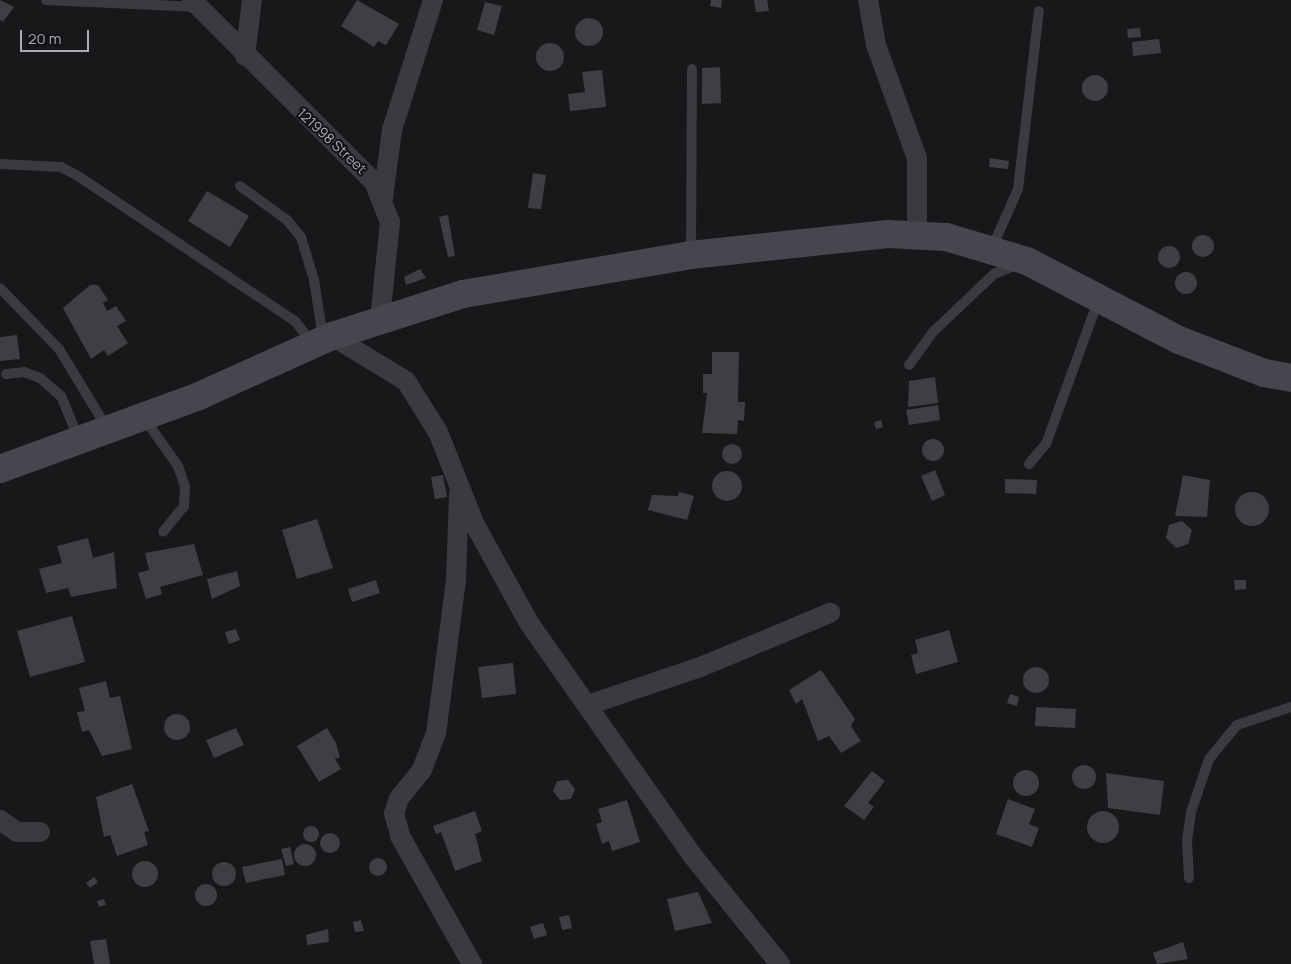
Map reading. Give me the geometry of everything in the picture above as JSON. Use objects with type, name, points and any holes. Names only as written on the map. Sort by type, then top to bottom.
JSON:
[{"type":"street","points":[[245,56],[252,0]]},
{"type":"street","points":[[383,198],[392,130],[433,0]]},
{"type":"street","points":[[868,0],[876,45],[917,158],[917,236]]},
{"type":"street","name":"121998 Street","points":[[195,4],[245,56],[360,165],[383,198],[390,222],[390,252],[380,318]]},
{"type":"street","points":[[0,469],[143,416],[380,318],[510,284],[691,256],[888,234],[917,236],[992,249],[1027,261],[1179,340],[1264,373],[1291,378]]},
{"type":"street","points":[[323,341],[406,381],[438,432],[459,487],[501,577],[692,855],[780,964]]},
{"type":"street","points":[[459,487],[456,580],[441,710],[422,770],[399,798],[394,813],[400,836],[472,964]]},
{"type":"street","points":[[588,704],[703,666],[830,613]]},
{"type":"street","points":[[0,820],[17,832],[40,832]]},
{"type":"lane","points":[[46,0],[195,4]]},
{"type":"lane","points":[[992,249],[1018,189],[1039,11]]},
{"type":"lane","points":[[691,256],[692,69]]},
{"type":"lane","points":[[0,164],[61,167],[78,176],[323,341]]},
{"type":"lane","points":[[240,186],[287,220],[301,237],[314,280],[323,341]]},
{"type":"lane","points":[[909,365],[933,332],[994,274],[1027,261]]},
{"type":"lane","points":[[0,288],[59,349],[107,429]]},
{"type":"lane","points":[[1029,464],[1046,444],[1099,299]]},
{"type":"lane","points":[[6,374],[24,372],[40,378],[61,396],[79,440]]},
{"type":"lane","points":[[143,416],[178,466],[185,486],[184,506],[163,532]]},
{"type":"lane","points":[[1190,878],[1186,841],[1191,812],[1209,760],[1237,725],[1291,707]]},
{"type":"building","points":[[0,0],[14,7],[3,22],[0,20]]},
{"type":"building","points":[[357,0],[399,24],[386,45],[378,41],[374,47],[341,26]]},
{"type":"building","points":[[711,0],[722,0],[721,8],[710,6]]},
{"type":"building","points":[[754,0],[767,0],[769,11],[756,12]]},
{"type":"building","points":[[485,2],[502,6],[494,35],[477,30]]},
{"type":"building","points":[[589,18],[599,22],[603,32],[599,42],[589,46],[579,42],[575,32],[579,22]]},
{"type":"building","points":[[1140,28],[1141,37],[1128,38],[1127,29]]},
{"type":"building","points":[[1159,39],[1161,53],[1133,56],[1132,42]]},
{"type":"building","points":[[550,43],[560,47],[564,57],[560,67],[550,71],[540,67],[536,57],[540,47]]},
{"type":"building","points":[[720,67],[721,103],[702,104],[702,68]]},
{"type":"building","points":[[602,70],[606,107],[570,111],[568,94],[585,92],[582,72]]},
{"type":"building","points":[[1095,75],[1104,79],[1108,88],[1104,97],[1095,101],[1086,97],[1082,88],[1086,79]]},
{"type":"building","points":[[990,158],[1009,161],[1008,169],[989,167]]},
{"type":"building","points":[[533,173],[546,175],[541,209],[528,208]]},
{"type":"building","points":[[207,191],[249,216],[230,247],[188,221]]},
{"type":"building","points":[[448,215],[455,256],[448,257],[439,217]]},
{"type":"building","points":[[1199,235],[1207,235],[1214,242],[1214,250],[1207,257],[1199,257],[1192,250],[1192,242]]},
{"type":"building","points":[[1165,246],[1173,246],[1180,253],[1180,261],[1173,268],[1165,268],[1158,261],[1158,253]]},
{"type":"building","points":[[420,269],[426,278],[406,285],[404,277]]},
{"type":"building","points":[[1182,272],[1190,272],[1197,279],[1197,287],[1190,294],[1182,294],[1175,287],[1175,279]]},
{"type":"building","points":[[90,285],[98,285],[108,300],[103,303],[107,311],[116,306],[126,321],[117,326],[128,343],[108,356],[104,350],[91,359],[63,308]]},
{"type":"building","points":[[17,335],[20,359],[0,361],[0,337]]},
{"type":"building","points":[[712,352],[739,352],[738,402],[745,402],[744,421],[738,420],[737,434],[702,433],[707,393],[703,393],[703,374],[712,374]]},
{"type":"building","points":[[935,377],[938,403],[908,407],[909,381]]},
{"type":"building","points":[[938,405],[940,420],[909,425],[906,410]]},
{"type":"building","points":[[881,420],[883,427],[876,429],[874,422]]},
{"type":"building","points":[[929,439],[937,439],[944,446],[944,454],[937,461],[929,461],[922,454],[922,446]]},
{"type":"building","points":[[732,444],[739,447],[742,454],[739,461],[732,464],[725,461],[722,454],[725,447]]},
{"type":"building","points":[[935,470],[945,495],[932,501],[921,476]]},
{"type":"building","points":[[727,471],[733,472],[741,480],[741,492],[733,500],[727,501],[721,500],[713,492],[712,486],[713,480],[721,472]]},
{"type":"building","points":[[443,475],[447,497],[435,499],[431,477]]},
{"type":"building","points":[[1183,475],[1210,480],[1207,517],[1175,516]]},
{"type":"building","points":[[1005,479],[1037,480],[1036,494],[1005,493]]},
{"type":"building","points":[[679,492],[694,496],[687,520],[648,510],[652,495],[678,496]]},
{"type":"building","points":[[1252,492],[1264,497],[1269,509],[1264,521],[1252,526],[1240,521],[1235,509],[1240,497]]},
{"type":"building","points":[[317,519],[333,568],[297,579],[282,530]]},
{"type":"building","points":[[1182,521],[1192,530],[1188,544],[1176,548],[1166,538],[1169,525]]},
{"type":"building","points":[[88,538],[93,558],[114,552],[117,588],[71,597],[68,588],[46,593],[39,569],[62,563],[57,546]]},
{"type":"building","points":[[194,544],[203,575],[160,587],[162,594],[146,599],[138,573],[149,570],[145,553]]},
{"type":"building","points":[[237,571],[240,586],[212,599],[207,579]]},
{"type":"building","points":[[376,580],[380,593],[352,602],[348,589]]},
{"type":"building","points":[[1234,580],[1246,580],[1246,589],[1235,590]]},
{"type":"building","points":[[72,616],[85,662],[30,677],[17,631]]},
{"type":"building","points":[[236,629],[240,640],[229,644],[225,632]]},
{"type":"building","points":[[949,630],[958,662],[916,674],[911,655],[918,653],[915,640]]},
{"type":"building","points":[[513,663],[516,694],[482,698],[478,667]]},
{"type":"building","points":[[1036,667],[1045,671],[1049,680],[1045,689],[1036,693],[1027,689],[1023,680],[1027,671]]},
{"type":"building","points":[[821,670],[855,719],[851,726],[861,741],[841,753],[829,736],[818,741],[802,699],[796,704],[789,690]]},
{"type":"building","points":[[106,681],[110,698],[120,696],[132,749],[102,756],[89,730],[82,732],[77,712],[85,711],[79,688]]},
{"type":"building","points":[[1010,694],[1019,697],[1017,706],[1007,703]]},
{"type":"building","points":[[1036,707],[1076,709],[1075,728],[1035,726]]},
{"type":"building","points":[[177,714],[186,718],[190,727],[186,736],[177,740],[168,736],[164,727],[168,718]]},
{"type":"building","points":[[236,728],[244,745],[214,758],[206,740]]},
{"type":"building","points":[[327,728],[336,743],[340,757],[335,759],[341,769],[319,782],[297,746]]},
{"type":"building","points":[[1084,765],[1093,768],[1096,777],[1093,786],[1084,789],[1075,786],[1072,777],[1075,768]]},
{"type":"building","points":[[1026,770],[1035,774],[1039,783],[1035,792],[1026,796],[1017,792],[1013,783],[1017,774]]},
{"type":"building","points":[[872,771],[885,781],[868,803],[874,807],[864,820],[844,806]]},
{"type":"building","points":[[1106,773],[1164,781],[1160,815],[1108,808]]},
{"type":"building","points":[[568,780],[575,789],[571,799],[560,800],[553,791],[557,781]]},
{"type":"building","points":[[132,784],[149,831],[144,832],[148,845],[117,856],[110,835],[104,837],[96,797]]},
{"type":"building","points":[[1008,799],[1035,809],[1029,824],[1039,828],[1032,847],[996,834]]},
{"type":"building","points":[[627,800],[640,842],[612,851],[609,841],[602,844],[596,824],[602,822],[598,809]]},
{"type":"building","points":[[475,811],[482,831],[475,834],[482,861],[455,871],[441,832],[436,834],[433,826]]},
{"type":"building","points":[[1103,811],[1109,812],[1114,816],[1118,821],[1118,833],[1114,838],[1109,842],[1103,843],[1097,842],[1092,838],[1088,833],[1087,827],[1088,821],[1092,816],[1097,812]]},
{"type":"building","points":[[308,826],[314,826],[319,831],[317,840],[308,842],[303,837],[303,831]]},
{"type":"building","points":[[330,833],[337,836],[340,843],[337,850],[330,853],[323,850],[320,843],[323,836]]},
{"type":"building","points":[[305,844],[313,847],[316,855],[313,863],[305,866],[297,863],[294,855],[297,847]]},
{"type":"building","points":[[290,847],[294,864],[286,866],[281,849]]},
{"type":"building","points":[[378,858],[384,861],[387,867],[384,873],[378,876],[372,873],[369,867],[372,861]]},
{"type":"building","points":[[282,859],[285,875],[246,883],[242,867]]},
{"type":"building","points":[[145,861],[154,865],[158,874],[154,883],[145,887],[136,883],[132,874],[136,865]]},
{"type":"building","points":[[224,862],[229,863],[235,869],[235,879],[229,885],[224,886],[219,885],[213,879],[212,874],[213,869],[219,863]]},
{"type":"building","points":[[94,877],[98,882],[90,888],[86,883]]},
{"type":"building","points":[[206,884],[214,887],[217,895],[214,903],[206,906],[198,903],[195,895],[198,887]]},
{"type":"building","points":[[698,892],[712,923],[675,931],[667,899]]},
{"type":"building","points":[[104,899],[106,905],[99,907],[97,901]]},
{"type":"building","points":[[569,915],[572,928],[562,930],[559,917]]},
{"type":"building","points":[[361,920],[364,931],[355,932],[353,922]]},
{"type":"building","points":[[543,923],[547,935],[534,939],[530,927]]},
{"type":"building","points":[[328,929],[329,942],[307,945],[306,935]]},
{"type":"building","points":[[106,939],[110,964],[94,964],[90,941]]},
{"type":"building","points":[[1183,942],[1188,959],[1157,964],[1153,953]]}]
